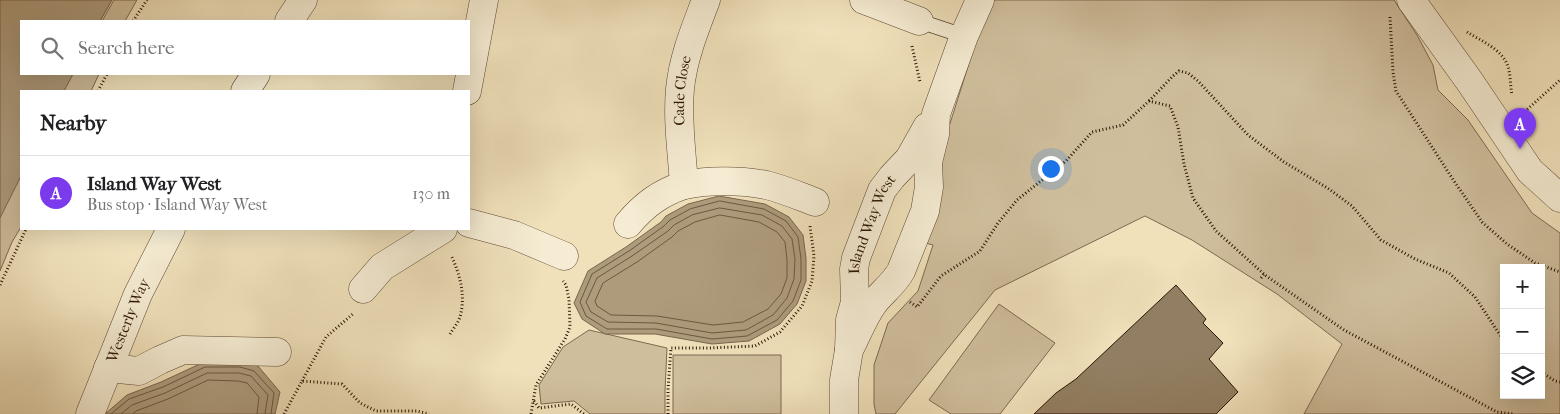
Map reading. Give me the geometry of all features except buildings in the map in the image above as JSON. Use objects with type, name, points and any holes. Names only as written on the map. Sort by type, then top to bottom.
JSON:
[{"type":"street","points":[[290,20],[303,0]]},
{"type":"street","points":[[470,75],[484,0]]},
{"type":"street","name":"Cade Close","points":[[684,185],[679,111],[680,88],[687,53],[706,0]]},
{"type":"street","points":[[864,0],[919,21]]},
{"type":"street","name":"Island Way West","points":[[849,350],[868,310],[901,271],[923,219],[928,193],[928,162],[935,134],[936,114],[964,36],[980,0]]},
{"type":"street","points":[[1400,6],[1470,82],[1530,171],[1560,198]]},
{"type":"street","points":[[246,90],[255,75]]},
{"type":"street","points":[[467,90],[470,75]]},
{"type":"street","name":"Island Way West","points":[[844,414],[844,380],[849,350],[850,320],[856,298],[855,263],[860,243],[882,190],[909,158],[923,131],[936,114]]},
{"type":"street","points":[[628,224],[648,202],[661,194],[684,185],[703,182],[751,183],[773,187],[812,210]]},
{"type":"street","points":[[470,223],[514,235],[563,267]]},
{"type":"street","name":"Westerly Way","points":[[90,414],[138,294],[170,230]]},
{"type":"street","points":[[359,301],[382,267],[448,240]]},
{"type":"street","points":[[108,368],[139,371],[183,350],[277,352]]},
{"type":"lane","points":[[919,21],[964,36]]},
{"type":"path","points":[[134,20],[147,0]]},
{"type":"path","points":[[1400,6],[1393,72],[1396,91],[1446,170],[1482,222],[1507,244],[1535,263],[1560,272]]},
{"type":"path","points":[[906,299],[917,307],[941,276],[980,251],[998,223],[1017,200],[1066,161],[1092,132],[1123,125],[1172,76],[1179,72],[1188,73],[1198,81],[1248,135],[1284,162],[1329,189],[1352,206],[1381,240],[1415,259],[1449,273],[1475,297],[1500,336]]},
{"type":"path","points":[[99,90],[106,75]]},
{"type":"path","points":[[1520,116],[1560,80]]},
{"type":"path","points":[[1149,101],[1170,106],[1178,127],[1184,164],[1193,198],[1216,232],[1264,274],[1344,330],[1501,414]]},
{"type":"path","points":[[668,414],[671,348],[755,346],[780,332],[802,306],[812,282],[814,256],[812,210]]},
{"type":"path","points":[[0,285],[26,230]]},
{"type":"path","points":[[448,240],[449,252],[459,273],[462,291],[460,318],[450,334]]},
{"type":"path","points":[[531,414],[536,385],[565,339],[570,327],[569,299],[563,267]]},
{"type":"path","points":[[1260,278],[1264,274]]},
{"type":"path","points":[[284,414],[326,338],[359,301]]},
{"type":"path","points":[[1545,375],[1560,382]]},
{"type":"path","points":[[302,381],[342,384],[360,403],[376,411],[417,411],[429,414]]},
{"type":"path","points":[[534,400],[539,408],[572,404],[584,414]]},
{"type":"path","points":[[1494,410],[1513,414]]},
{"type":"shaded area","points":[[17,0],[112,0],[101,20],[20,20],[20,75],[99,75],[91,90],[20,90],[20,229],[12,242],[0,271],[0,35]]},
{"type":"shaded area","points":[[114,0],[137,0],[126,20],[103,20]]},
{"type":"shaded area","points":[[989,0],[1394,0],[1417,35],[1433,65],[1438,90],[1468,120],[1532,213],[1560,233],[1560,414],[1304,414],[1342,344],[1277,294],[1192,240],[1145,216],[995,290],[895,414],[876,414],[874,404],[874,365],[888,323],[918,291],[933,245],[921,242],[941,152]]},
{"type":"shaded area","points":[[999,304],[1055,343],[1000,414],[951,414],[929,400]]},
{"type":"shaded area","points":[[589,330],[667,348],[665,414],[590,414],[574,401],[541,404],[539,385],[563,347]]},
{"type":"shaded area","points":[[673,355],[781,355],[781,414],[673,414]]},
{"type":"water","points":[[0,0],[112,0],[101,20],[20,20],[20,75],[72,75],[65,90],[20,90],[20,178],[0,218]]},
{"type":"water","points":[[719,196],[765,204],[789,217],[803,235],[806,281],[797,304],[780,324],[749,341],[712,344],[655,334],[605,334],[582,319],[574,303],[588,271],[626,247],[661,222],[666,216],[688,204]]},
{"type":"water","points":[[204,362],[241,362],[258,366],[280,392],[275,414],[105,414],[127,395]]},
{"type":"place","name":"Island Way West","points":[[1520,149]]}]
